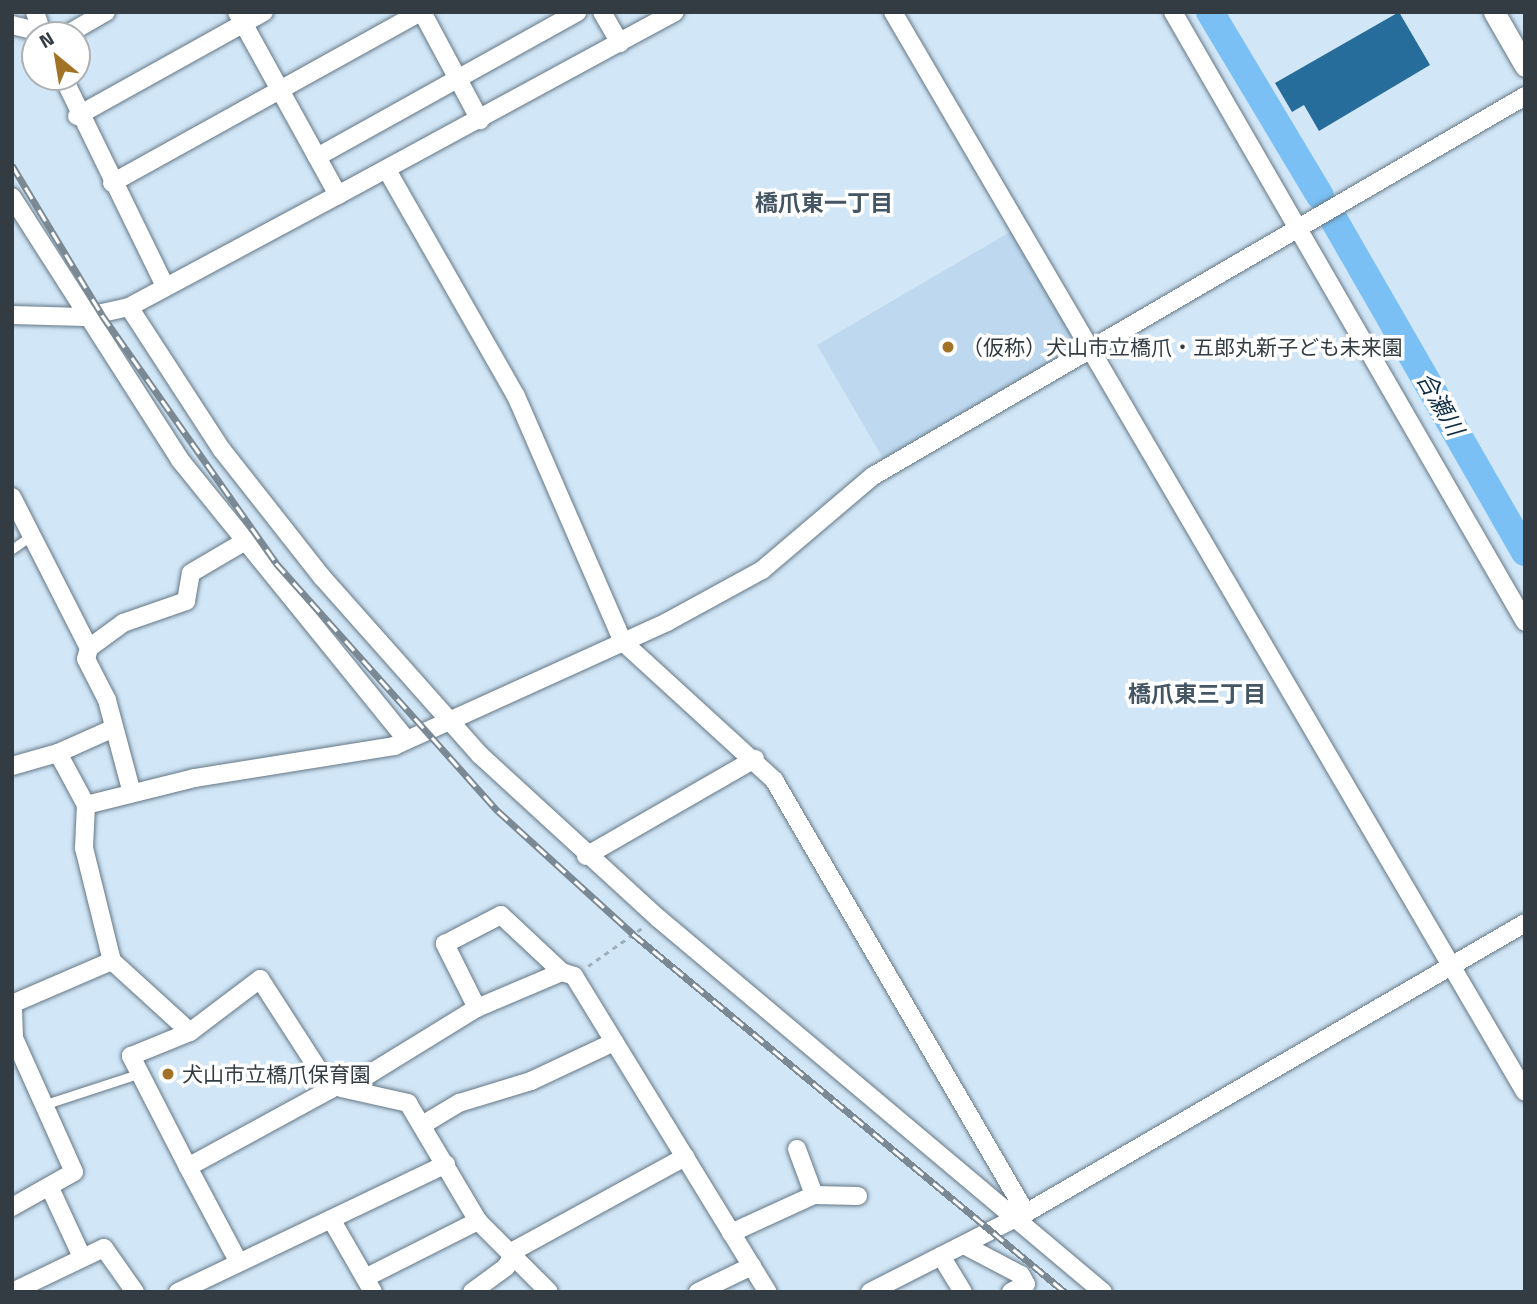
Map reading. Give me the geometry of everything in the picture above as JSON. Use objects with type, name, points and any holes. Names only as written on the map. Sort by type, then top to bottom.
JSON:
[{"type":"street","points":[[90,21],[106,12]]},
{"type":"street","points":[[77,116],[241,18],[264,12]]},
{"type":"street","points":[[112,183],[422,12],[480,120]]},
{"type":"street","points":[[317,157],[577,12]]},
{"type":"street","points":[[602,12],[620,43]]},
{"type":"street","points":[[12,315],[84,317],[129,307],[164,284],[387,170],[675,12]]},
{"type":"street","points":[[893,12],[1095,351],[1525,1093]]},
{"type":"street","points":[[1173,12],[1292,228],[1525,622]]},
{"type":"street","points":[[1494,12],[1525,66]]},
{"type":"street","points":[[241,18],[338,195]]},
{"type":"street","points":[[68,91],[77,116],[164,284]]},
{"type":"street","points":[[86,805],[132,793],[407,740],[623,642],[762,570],[873,475],[1095,351],[1292,228],[1525,96]]},
{"type":"street","points":[[387,170],[516,396],[623,642],[755,759],[774,780],[1021,1215]]},
{"type":"street","points":[[12,197],[84,317],[242,543],[407,740]]},
{"type":"street","points":[[129,307],[230,460],[449,723],[586,856],[1021,1215],[1104,1292]]},
{"type":"street","points":[[12,497],[29,537],[89,648]]},
{"type":"street","points":[[132,793],[114,729],[86,659],[89,648],[123,623],[186,601],[191,573],[242,543]]},
{"type":"street","points":[[12,766],[58,753],[114,729]]},
{"type":"street","points":[[58,753],[86,805],[84,848],[112,961],[190,1032]]},
{"type":"street","points":[[586,856],[755,759]]},
{"type":"street","points":[[477,1009],[446,944],[501,915],[568,974],[614,1042],[768,1292]]},
{"type":"street","points":[[870,1292],[1021,1215],[1525,923]]},
{"type":"street","points":[[12,1207],[50,1188],[74,1172],[13,1039],[12,1006],[112,961]]},
{"type":"street","points":[[188,1167],[331,1089],[350,1086],[477,1009],[568,974]]},
{"type":"street","points":[[237,1261],[131,1056],[190,1032],[261,979],[331,1089]]},
{"type":"street","points":[[424,1124],[459,1103],[531,1081],[614,1042]]},
{"type":"street","points":[[350,1086],[401,1100],[424,1124],[478,1220],[510,1257],[549,1292]]},
{"type":"street","points":[[797,1149],[814,1195]]},
{"type":"street","points":[[472,1292],[510,1257],[685,1157]]},
{"type":"street","points":[[178,1292],[237,1261],[446,1164]]},
{"type":"street","points":[[50,1188],[82,1257]]},
{"type":"street","points":[[731,1233],[814,1195],[858,1196]]},
{"type":"street","points":[[331,1219],[369,1285],[478,1220]]},
{"type":"street","points":[[964,1244],[1021,1276],[1026,1284],[1011,1292]]},
{"type":"street","points":[[12,1292],[82,1257],[109,1248],[135,1292]]},
{"type":"street","points":[[941,1256],[963,1292]]},
{"type":"street","points":[[698,1292],[752,1266]]},
{"type":"lane","points":[[12,549],[29,537]]},
{"type":"lane","points":[[42,1106],[138,1073]]},
{"type":"path","points":[[568,974],[658,918]]},
{"type":"shaded area","name":"（仮称）犬山市立橋爪・五郎丸新子ども未来園","points":[[1015,229],[1080,341],[1078,350],[885,462],[817,345]]},
{"type":"building","points":[[1399,12],[1430,65],[1319,131],[1304,105],[1292,112],[1275,83]]},
{"type":"waterway","name":"合瀬川","points":[[1210,12],[1320,196]]},
{"type":"waterway","name":"合瀬川","points":[[1334,220],[1525,552]]},
{"type":"railway","points":[[12,165],[102,315],[276,563],[498,811],[633,934],[1065,1292]]},
{"type":"place","name":"（仮称）犬山市立橋爪・五郎丸新子ども未来園","points":[[948,347]]},
{"type":"place","name":"犬山市立橋爪保育園","points":[[168,1074]]},
{"type":"district","name":"橋爪東一丁目","points":[[824,203]]},
{"type":"district","name":"橋爪東三丁目","points":[[1197,694]]}]
